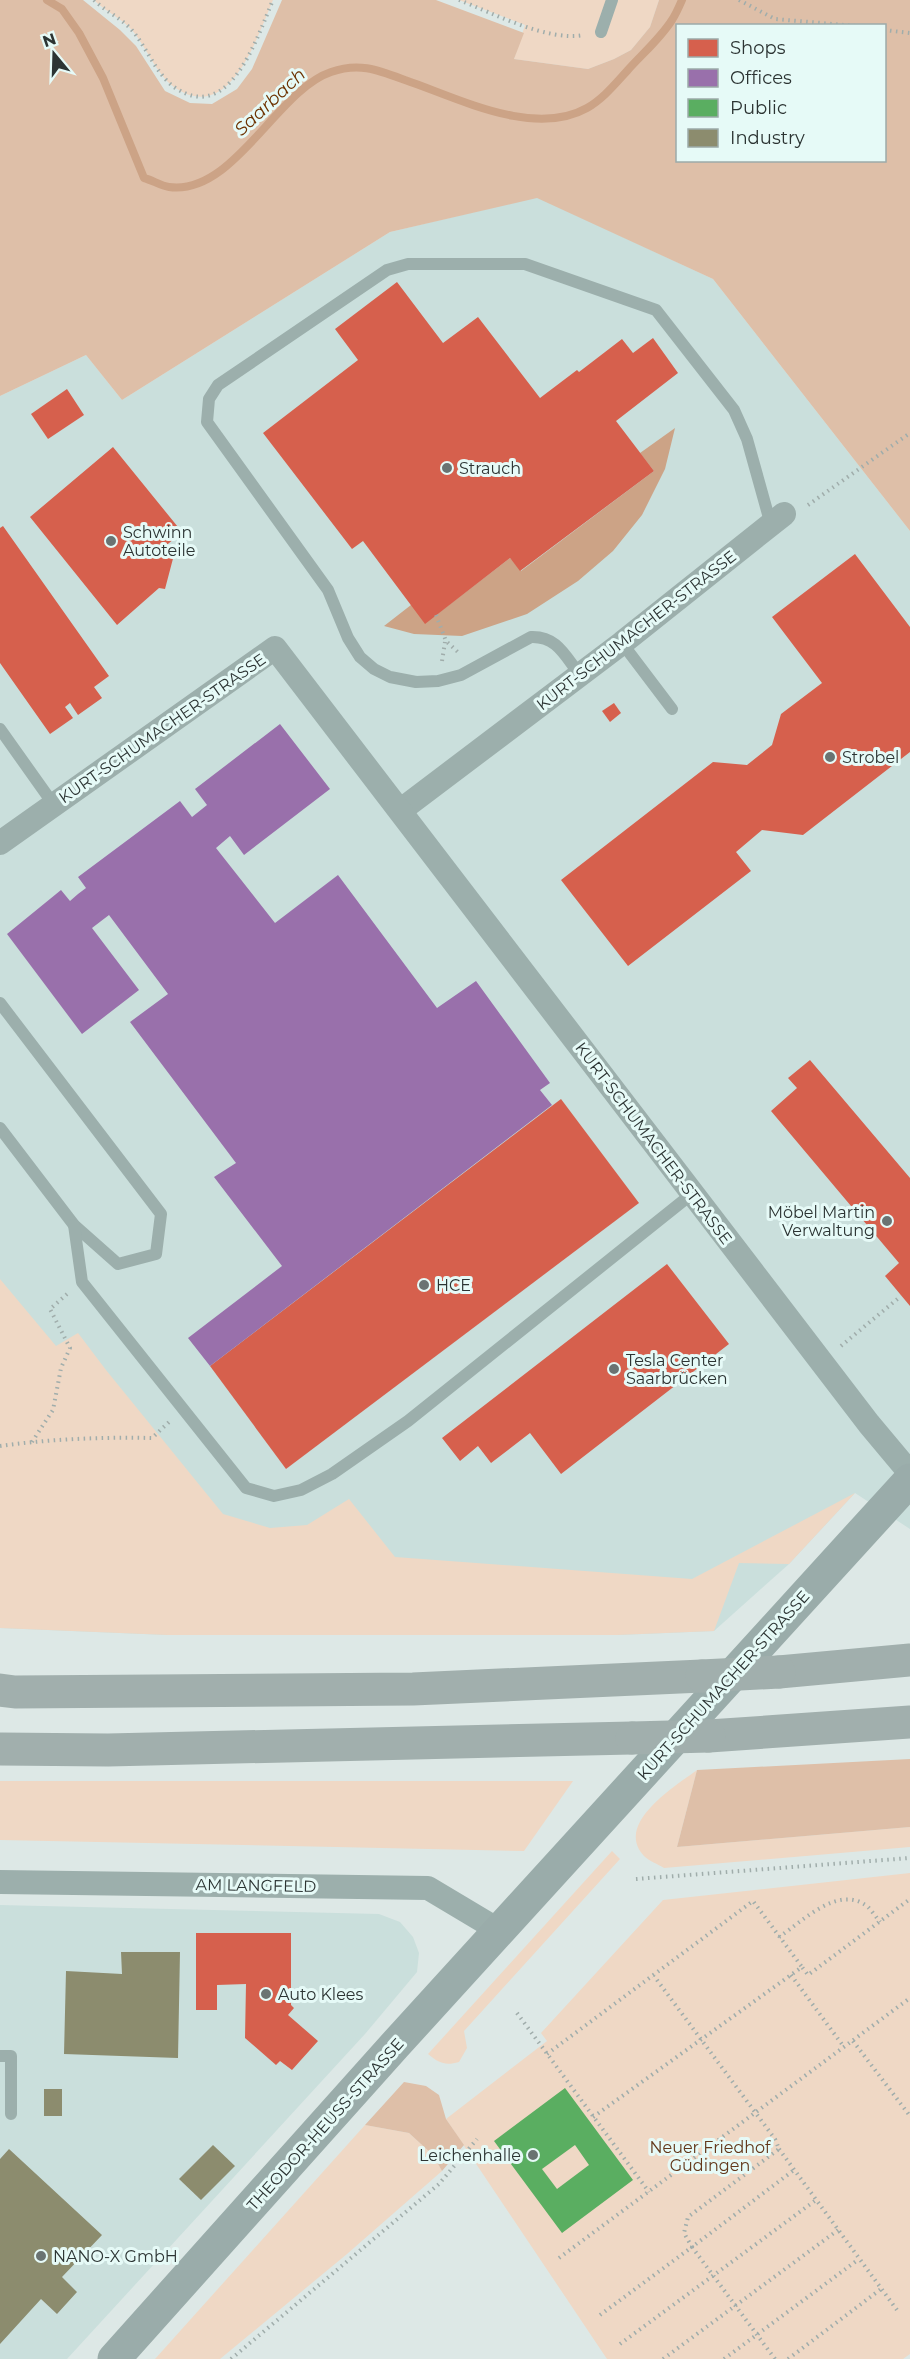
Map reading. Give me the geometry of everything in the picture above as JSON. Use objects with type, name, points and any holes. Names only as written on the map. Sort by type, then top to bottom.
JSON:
[{"type":"highway","points":[[5,1692],[413,1689],[779,1672],[910,1660]]},
{"type":"highway","points":[[0,1749],[108,1750],[709,1736],[910,1722]]},
{"type":"street","name":"KURT-SCHUMACHER-STRASSE","points":[[401,810],[622,643],[778,520]]},
{"type":"street","name":"KURT-SCHUMACHER-STRASSE","points":[[0,843],[275,648],[821,1361],[910,1473]]},
{"type":"street","name":"KURT-SCHUMACHER-STRASSE","points":[[537,1890],[910,1480]]},
{"type":"street","name":"AM LANGFELD","points":[[0,1882],[428,1888],[500,1931]]},
{"type":"street","name":"THEODOR-HEUSS-STRASSE","points":[[114,2359],[537,1890]]},
{"type":"lane","points":[[601,32],[612,0]]},
{"type":"lane","points":[[580,675],[553,640],[543,636],[531,637],[462,675],[438,681],[416,682],[390,677],[374,669],[360,657],[348,638],[328,590],[207,422],[210,399],[218,385],[387,270],[408,264],[525,264],[656,310],[734,410],[778,520]]},
{"type":"lane","points":[[622,643],[672,709]]},
{"type":"lane","points":[[0,729],[54,805]]},
{"type":"lane","points":[[0,1003],[162,1214],[156,1254],[118,1264],[74,1225],[0,1128]]},
{"type":"lane","points":[[74,1225],[82,1282],[246,1488],[274,1496],[301,1490],[332,1474],[408,1421],[693,1193]]},
{"type":"lane","points":[[0,2056],[10,2056],[10,2114]]},
{"type":"path","points":[[94,0],[128,26],[143,43],[161,72],[173,86],[194,96],[210,96],[233,81],[245,64],[273,0]]},
{"type":"path","points":[[459,0],[548,33],[574,37],[601,32]]},
{"type":"path","points":[[739,0],[775,19],[833,24]]},
{"type":"path","points":[[886,30],[910,33]]},
{"type":"path","points":[[778,520],[804,508],[910,433]]},
{"type":"path","points":[[436,615],[446,641]]},
{"type":"path","points":[[32,1442],[53,1410],[62,1368],[70,1348],[50,1309],[82,1282]]},
{"type":"path","points":[[821,1361],[901,1296]]},
{"type":"path","points":[[0,1446],[111,1437],[152,1438],[183,1409]]},
{"type":"path","points":[[636,1879],[910,1858]]},
{"type":"path","points":[[779,1937],[834,1901],[845,1899],[867,1907],[880,1922]]},
{"type":"path","points":[[547,2054],[753,1901],[808,1975],[910,1899]]},
{"type":"path","points":[[593,2117],[802,1967]]},
{"type":"path","points":[[792,1975],[844,2047]]},
{"type":"path","points":[[654,1976],[775,2139],[779,2149],[897,2310]]},
{"type":"path","points":[[559,2258],[910,1998]]},
{"type":"path","points":[[517,2013],[649,2192]]},
{"type":"path","points":[[853,2041],[910,2116]]},
{"type":"path","points":[[231,2359],[439,2184],[477,2139]]},
{"type":"path","points":[[775,2359],[684,2233],[688,2217],[779,2149]]},
{"type":"path","points":[[600,2315],[794,2170]]},
{"type":"path","points":[[620,2344],[816,2200]]},
{"type":"path","points":[[663,2359],[838,2230]]},
{"type":"path","points":[[724,2359],[859,2259]]},
{"type":"path","points":[[788,2359],[881,2289]]},
{"type":"shaded area","points":[[0,0],[83,0],[136,46],[165,91],[190,103],[212,104],[237,89],[252,69],[282,0],[436,0],[524,33],[514,59],[588,69],[631,50],[650,27],[659,0],[910,0],[910,531],[713,279],[537,198],[390,232],[122,400],[86,355],[0,396]]},
{"type":"shaded area","points":[[537,197],[713,279],[910,531],[910,1529],[855,1493],[789,1564],[714,1631],[617,1635],[168,1635],[0,1628],[0,396],[86,355],[122,400],[390,232]]},
{"type":"shaded area","points":[[675,428],[665,469],[642,515],[613,551],[578,581],[527,614],[462,636],[414,634],[384,626],[411,605],[436,615],[510,558],[521,571],[654,471],[640,453]]},
{"type":"shaded area","points":[[910,1759],[910,1827],[677,1847],[697,1770]]},
{"type":"shaded area","points":[[0,1905],[379,1914],[400,1922],[413,1937],[419,1953],[417,1972],[365,2034],[67,2359],[0,2359]]},
{"type":"shaded area","points":[[404,2082],[426,2086],[439,2095],[446,2119],[464,2145],[442,2171],[433,2155],[409,2133],[365,2125]]},
{"type":"green space","points":[[94,0],[273,0],[259,35],[238,72],[226,86],[211,95],[194,96],[174,87],[167,81],[130,28]]},
{"type":"green space","points":[[459,0],[659,0],[650,27],[631,50],[588,69],[514,59],[525,25]]},
{"type":"green space","points":[[0,1279],[56,1346],[78,1333],[223,1514],[270,1528],[307,1525],[349,1499],[395,1557],[692,1579],[855,1493],[789,1564],[739,1563],[714,1631],[617,1635],[168,1635],[0,1628]]},
{"type":"green space","points":[[697,1770],[677,1847],[910,1827],[910,1847],[664,1868],[644,1856],[637,1844],[636,1831],[642,1819],[662,1796]]},
{"type":"green space","points":[[0,1781],[573,1781],[524,1851],[0,1840]]},
{"type":"green space","points":[[612,1851],[620,1859],[464,2031],[467,2048],[459,2062],[442,2063],[428,2054]]},
{"type":"green space","name":"Neuer Friedhof Güdingen","points":[[910,1873],[910,2354],[903,2359],[607,2359],[446,2119],[547,2041],[541,2033],[663,1900]]},
{"type":"green space","points":[[365,2125],[409,2133],[433,2155],[442,2171],[347,2254],[220,2359],[155,2359]]},
{"type":"building: Shops","points":[[397,282],[443,343],[478,317],[540,398],[622,339],[633,353],[653,338],[678,373],[616,421],[654,471],[520,571],[510,558],[425,624],[363,541],[352,549],[263,433],[358,360],[335,329]]},
{"type":"building: Shops","points":[[67,389],[84,415],[48,439],[31,414]]},
{"type":"building: Shops","name":"Schwinn Autoteile","points":[[113,447],[182,532],[162,549],[175,551],[165,589],[159,588],[117,625],[30,517]]},
{"type":"building: Shops","points":[[3,526],[109,676],[94,687],[102,698],[78,715],[70,703],[65,707],[73,718],[50,734],[0,663],[0,528]]},
{"type":"building: Shops","name":"Strobel","points":[[855,554],[910,627],[910,752],[803,835],[762,830],[736,852],[751,871],[628,966],[561,880],[713,762],[747,765],[772,745],[781,714],[822,683],[772,617]]},
{"type":"building: Shops","points":[[614,703],[621,713],[610,722],[602,711]]},
{"type":"building: Shops","name":"Möbel Martin Verwaltung","points":[[810,1060],[910,1178],[910,1306],[885,1276],[899,1263],[771,1111],[797,1088],[788,1078]]},
{"type":"building: Shops","name":"HCE","points":[[561,1099],[639,1203],[286,1469],[210,1366]]},
{"type":"building: Shops","name":"Tesla Center Saarbrücken","points":[[667,1264],[729,1344],[561,1474],[530,1433],[491,1463],[478,1446],[460,1461],[442,1438]]},
{"type":"building: Shops","points":[[196,1933],[291,1933],[291,2005],[294,2008],[288,2015],[318,2041],[292,2070],[280,2061],[276,2065],[245,2038],[246,1984],[217,1985],[217,2010],[196,2010]]},
{"type":"building: Offices","points":[[280,724],[330,789],[244,855],[230,836],[216,848],[275,923],[338,875],[437,1008],[476,981],[550,1083],[540,1090],[552,1105],[210,1366],[188,1338],[282,1266],[214,1177],[236,1163],[130,1022],[168,994],[109,915],[92,928],[139,990],[82,1034],[7,934],[61,890],[70,901],[86,888],[78,877],[180,801],[192,817],[207,805],[195,789]]},
{"type":"building: Public","name":"Leichenhalle","points":[[565,2088],[633,2180],[562,2233],[494,2141]],"holes":[[[575,2145],[589,2165],[557,2189],[542,2169]]]},
{"type":"building: Industry","points":[[121,1952],[180,1952],[178,2058],[64,2054],[66,1971],[122,1974]]},
{"type":"building: Industry","points":[[44,2089],[62,2089],[62,2116],[44,2116]]},
{"type":"building: Industry","points":[[213,2145],[235,2166],[201,2200],[179,2179]]},
{"type":"building: Industry","name":"NANO-X GmbH","points":[[9,2149],[102,2235],[62,2277],[77,2292],[57,2314],[41,2299],[0,2344],[0,2159]]},
{"type":"waterway","name":"Saarbach","points":[[47,0],[62,9],[79,33],[103,78],[144,178],[169,187],[192,185],[214,175],[254,140],[311,82],[341,69],[377,70],[496,112],[544,119],[566,116],[587,108],[608,91],[662,34],[682,0]]},
{"type":"place","name":"Strauch","points":[[447,468]]},
{"type":"place","name":"Schwinn Autoteile","points":[[111,541]]},
{"type":"place","name":"Strobel","points":[[830,757]]},
{"type":"place","name":"Möbel Martin Verwaltung","points":[[887,1221]]},
{"type":"place","name":"HCE","points":[[424,1285]]},
{"type":"place","name":"Tesla Center Saarbrücken","points":[[614,1369]]},
{"type":"place","name":"Auto Klees","points":[[266,1994]]},
{"type":"place","name":"Leichenhalle","points":[[533,2155]]},
{"type":"place","name":"NANO-X GmbH","points":[[41,2256]]}]
